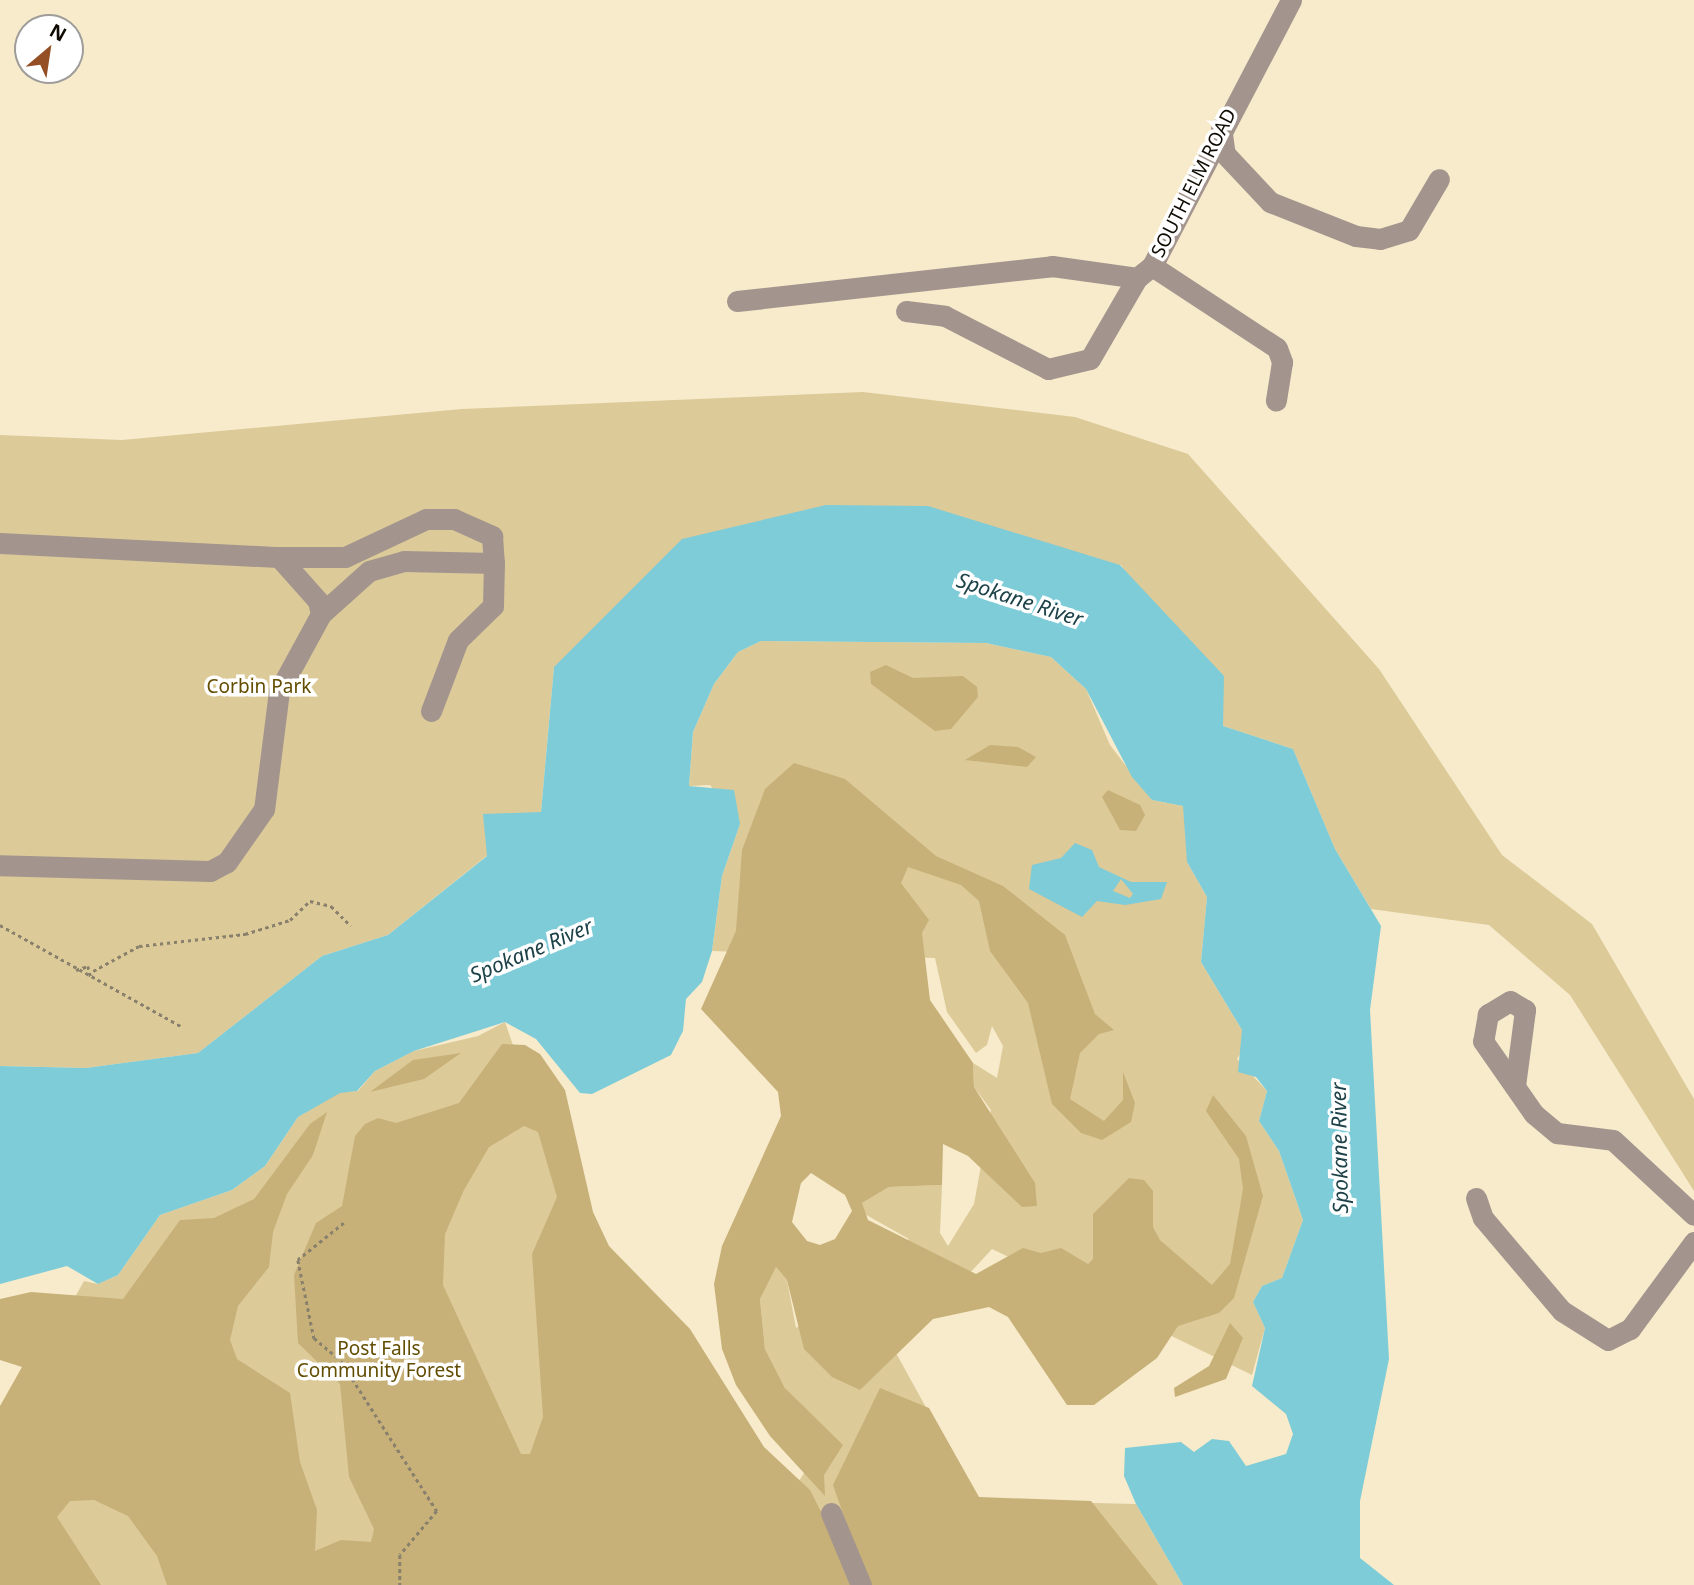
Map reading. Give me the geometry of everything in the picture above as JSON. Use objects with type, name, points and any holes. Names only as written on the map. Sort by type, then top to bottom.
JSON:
[{"type":"street","name":"SOUTH ELM ROAD","points":[[906,312],[945,316],[1048,369],[1091,358],[1144,272],[1292,0]]},
{"type":"street","points":[[1221,127],[1225,154],[1270,202],[1356,236],[1380,239],[1409,230],[1438,179]]},
{"type":"street","points":[[737,301],[1023,268],[1144,272],[1277,348],[1282,362],[1276,401]]},
{"type":"street","points":[[0,543],[279,557],[345,557],[426,519],[454,519],[492,536],[493,606],[458,640],[431,711]]},
{"type":"street","points":[[279,557],[318,601],[321,614]]},
{"type":"street","points":[[0,865],[210,871],[227,862],[264,809],[279,691],[321,614],[369,571],[404,561],[494,563]]},
{"type":"street","points":[[1515,1086],[1546,1128],[1613,1140],[1694,1215]]},
{"type":"street","points":[[1476,1198],[1483,1218],[1562,1311],[1608,1340],[1630,1329],[1694,1242]]},
{"type":"street","points":[[831,1513],[861,1585]]},
{"type":"path","points":[[91,980],[93,971],[139,946],[245,934],[290,920],[310,901],[331,906],[351,926]]},
{"type":"path","points":[[0,925],[43,944],[91,980],[181,1026]]},
{"type":"path","points":[[76,970],[88,966],[93,971]]},
{"type":"path","points":[[344,1223],[298,1260],[314,1338],[341,1361],[437,1511],[400,1555],[400,1585]]},
{"type":"green space","name":"Corbin Park","points":[[863,392],[1075,417],[1188,454],[1379,669],[1502,855],[1592,924],[1694,1099],[1694,1191],[1570,995],[1489,925],[1371,909],[1335,849],[1293,749],[1223,726],[1121,565],[554,667],[541,812],[388,935],[322,956],[198,1053],[86,1068],[0,1066],[0,435],[122,440],[462,409]]},
{"type":"green space","name":"Post Falls Community Forest","points":[[761,641],[986,643],[1051,657],[1086,689],[1110,745],[1152,800],[1183,806],[1188,817],[1187,862],[1207,897],[1201,962],[1242,1030],[1245,1046],[1237,1059],[1267,1091],[1259,1121],[1279,1151],[1303,1220],[1282,1278],[1262,1286],[1253,1302],[1265,1328],[1252,1375],[992,1249],[896,1353],[977,1500],[1136,1504],[1183,1585],[0,1585],[0,1431],[84,1281],[98,1284],[118,1275],[160,1215],[232,1190],[265,1166],[298,1117],[340,1092],[358,1091],[375,1071],[414,1051],[478,1036],[505,1022],[658,1469],[760,1542],[829,1434],[785,1388],[765,1349],[760,1299],[769,1277],[776,1267],[787,1280],[796,1328],[909,1239],[861,1212],[862,1203],[889,1187],[942,1185],[940,1233],[948,1246],[974,1204],[991,1110],[974,1087],[973,1063],[997,1078],[1003,1046],[992,1026],[987,1045],[976,1053],[947,1012],[935,958],[712,951],[722,876],[740,824],[710,785],[689,786],[693,732],[714,684],[738,652]]},
{"type":"green space","points":[[886,665],[913,678],[963,676],[977,687],[978,697],[951,729],[935,731],[871,684],[870,672]]},
{"type":"green space","points":[[990,745],[1018,747],[1036,757],[1027,767],[965,760]]},
{"type":"green space","points":[[794,763],[845,779],[936,856],[1003,886],[1065,935],[1095,1014],[1114,1030],[1099,1034],[1080,1053],[1070,1099],[1104,1121],[1123,1100],[1123,1072],[1135,1103],[1131,1122],[1102,1140],[1081,1133],[1052,1104],[1028,1003],[990,951],[979,901],[961,885],[908,867],[901,883],[929,920],[922,933],[930,1000],[973,1063],[974,1087],[1035,1183],[1037,1206],[1022,1207],[968,1156],[943,1144],[942,1185],[889,1187],[862,1203],[868,1220],[976,1274],[1023,1248],[1041,1253],[1061,1248],[1088,1264],[1093,1259],[1093,1214],[1129,1178],[1144,1180],[1153,1191],[1153,1227],[1160,1240],[1212,1285],[1230,1264],[1243,1189],[1239,1159],[1206,1111],[1213,1095],[1246,1136],[1263,1196],[1234,1298],[1219,1313],[1178,1326],[1157,1358],[1094,1405],[1067,1405],[1008,1317],[989,1307],[933,1319],[860,1390],[832,1377],[804,1349],[787,1280],[776,1267],[760,1299],[765,1349],[785,1388],[843,1445],[824,1475],[825,1496],[770,1436],[736,1385],[722,1349],[714,1284],[722,1246],[781,1116],[778,1092],[701,1009],[736,931],[742,850],[765,789]],"holes":[[[811,1173],[845,1195],[852,1211],[835,1239],[820,1245],[807,1241],[792,1222],[801,1183]]]},
{"type":"green space","points":[[1108,790],[1140,805],[1145,815],[1136,831],[1120,830],[1102,797]]},
{"type":"green space","points":[[502,1044],[525,1045],[540,1054],[565,1090],[593,1212],[609,1246],[690,1329],[764,1447],[810,1490],[858,1585],[167,1585],[157,1556],[128,1516],[94,1500],[70,1501],[57,1517],[101,1585],[0,1585],[0,1406],[22,1367],[0,1360],[0,1299],[31,1292],[123,1299],[180,1220],[214,1218],[254,1199],[310,1124],[327,1112],[313,1155],[287,1194],[273,1232],[269,1267],[238,1306],[230,1340],[237,1359],[290,1393],[300,1462],[317,1510],[315,1551],[341,1540],[371,1542],[374,1529],[349,1477],[340,1384],[298,1343],[294,1275],[316,1223],[342,1206],[355,1136],[365,1124],[378,1118],[396,1123],[459,1103]],"holes":[[[524,1126],[538,1132],[557,1197],[532,1254],[543,1417],[530,1454],[521,1454],[443,1285],[445,1234],[464,1190],[489,1147]]]},
{"type":"green space","points":[[461,1053],[424,1079],[370,1092],[413,1060]]},
{"type":"green space","points":[[1230,1323],[1243,1338],[1226,1379],[1175,1397],[1174,1388],[1209,1366]]},
{"type":"green space","points":[[880,1388],[929,1408],[979,1497],[1091,1501],[1158,1585],[868,1585],[833,1485]]},
{"type":"water","name":"Spokane River","points":[[826,505],[928,506],[1120,565],[1224,676],[1223,726],[1293,749],[1335,849],[1381,926],[1370,1010],[1389,1359],[1360,1501],[1360,1558],[1394,1585],[1183,1585],[1136,1504],[1124,1476],[1125,1448],[1181,1442],[1194,1452],[1212,1439],[1229,1441],[1246,1466],[1286,1454],[1293,1434],[1286,1414],[1252,1386],[1265,1328],[1253,1302],[1262,1286],[1282,1278],[1303,1220],[1279,1151],[1259,1121],[1267,1091],[1256,1077],[1238,1072],[1242,1030],[1201,962],[1207,897],[1187,862],[1183,806],[1152,800],[1132,777],[1086,689],[1051,657],[986,643],[761,641],[738,652],[714,684],[693,732],[689,786],[734,790],[740,824],[722,876],[712,951],[702,982],[686,999],[683,1031],[671,1055],[592,1094],[580,1093],[536,1039],[505,1022],[414,1051],[375,1071],[357,1091],[340,1093],[298,1117],[265,1166],[232,1190],[160,1215],[118,1275],[98,1284],[67,1266],[0,1284],[0,1066],[86,1068],[198,1053],[322,956],[388,935],[487,856],[483,814],[541,812],[554,667],[682,539]]},
{"type":"water","points":[[1075,843],[1092,850],[1099,867],[1131,882],[1167,882],[1161,899],[1125,905],[1097,901],[1082,917],[1029,889],[1032,865],[1061,858]],"holes":[[[1121,879],[1133,894],[1130,898],[1113,891]]]}]
